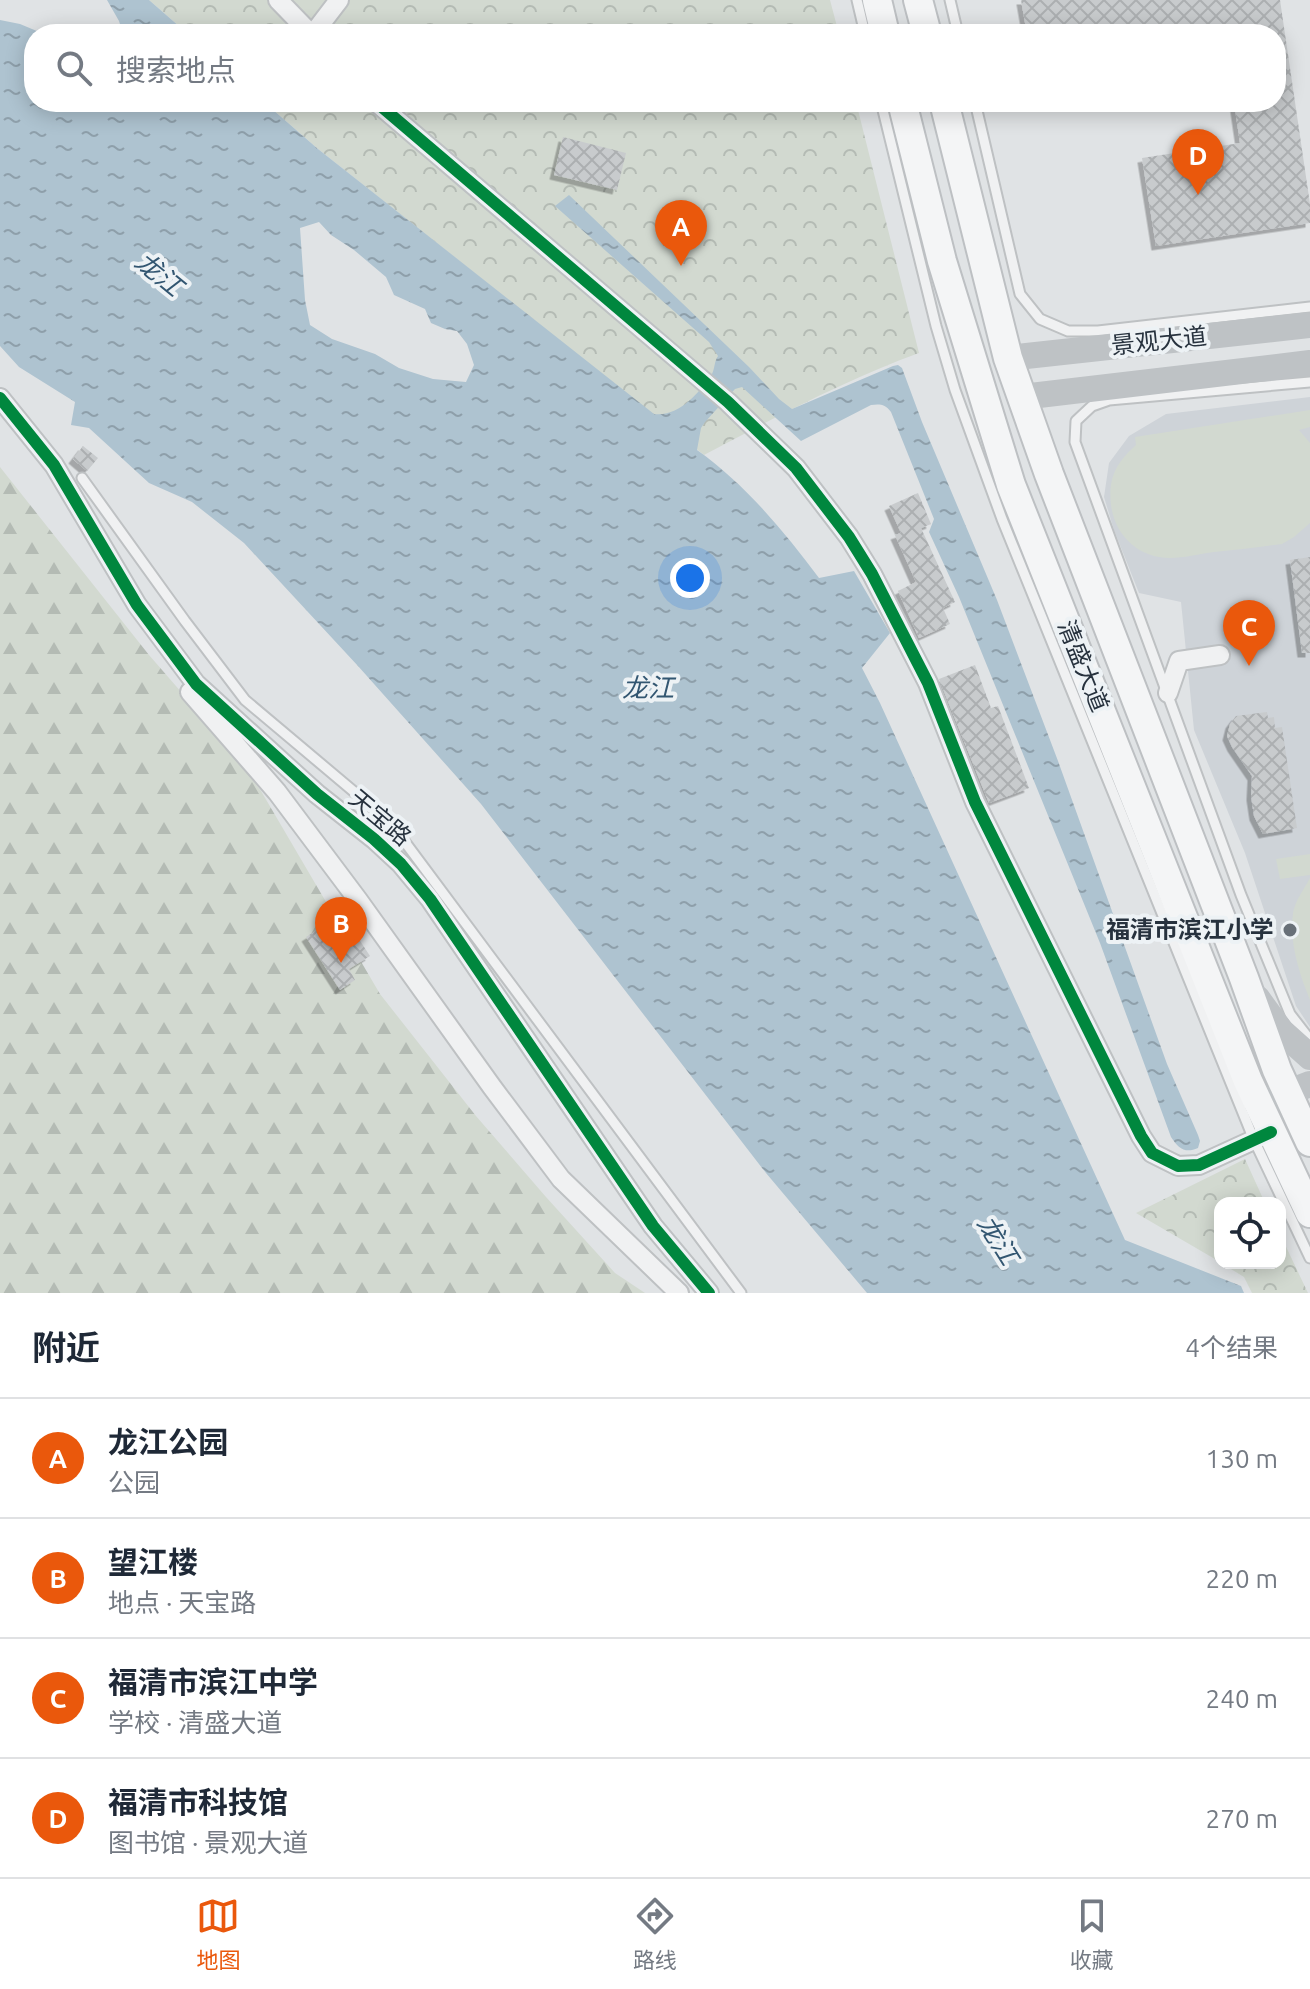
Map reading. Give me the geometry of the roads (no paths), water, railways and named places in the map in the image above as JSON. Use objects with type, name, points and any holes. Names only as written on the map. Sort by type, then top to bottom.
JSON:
[{"type":"main road","points":[[877,0],[883,24]]},
{"type":"main road","points":[[918,0],[924,24]]},
{"type":"main road","name":"清盛大道","points":[[905,112],[942,261],[1011,485],[1262,1125],[1310,1213]]},
{"type":"main road","name":"清盛大道","points":[[946,112],[1008,358],[1049,474],[1277,1070],[1301,1099],[1310,1142]]},
{"type":"street","points":[[278,0],[302,24]]},
{"type":"street","points":[[320,24],[339,0]]},
{"type":"street","points":[[388,112],[704,380],[796,468],[841,525],[872,574],[928,683],[975,802],[1152,1153],[1178,1166],[1199,1165],[1301,1099]]},
{"type":"street","name":"景观大道","points":[[1008,358],[1310,325]]},
{"type":"street","name":"景观大道","points":[[1022,397],[1310,363]]},
{"type":"street","name":"天宝路","points":[[0,398],[54,465],[137,605],[196,684],[270,752],[383,847],[430,899],[653,1226],[709,1293]]},
{"type":"street","points":[[0,413],[46,469],[127,609],[196,700],[277,792],[561,1179],[679,1293]]},
{"type":"street","points":[[1168,693],[1179,661],[1220,655]]},
{"type":"street","points":[[1244,978],[1269,1017],[1310,1057]]},
{"type":"lane","points":[[857,0],[863,24]]},
{"type":"lane","points":[[950,0],[956,24]]},
{"type":"lane","points":[[883,112],[920,265],[955,390],[1002,519],[1262,1125],[1310,1258]]},
{"type":"lane","points":[[977,112],[1020,294],[1040,319],[1068,331],[1098,331],[1310,307]]},
{"type":"lane","points":[[1310,382],[1109,400],[1092,406],[1076,421],[1075,442],[1246,909],[1290,1014],[1310,1040]]},
{"type":"lane","points":[[82,478],[245,700],[390,822],[741,1293]]},
{"type":"lane","points":[[1137,700],[1168,693]]},
{"type":"water","points":[[107,0],[149,0],[177,24],[120,24]]},
{"type":"water","name":"龙江","points":[[0,20],[24,26],[24,112],[275,112],[318,149],[654,414],[672,412],[688,402],[712,374],[718,356],[709,342],[555,206],[569,195],[792,409],[893,366],[902,368],[997,600],[1167,1064],[1198,1135],[1198,1148],[1182,1149],[1171,1137],[1100,943],[959,597],[929,532],[934,519],[891,412],[882,405],[871,405],[801,441],[742,387],[735,389],[705,422],[697,450],[763,509],[819,578],[854,571],[890,633],[862,668],[1125,1240],[1241,1286],[1244,1293],[867,1293],[766,1173],[481,804],[358,666],[244,543],[192,502],[149,483],[89,428],[71,425],[75,402],[19,367],[0,346]],"holes":[[[319,222],[331,235],[386,277],[394,295],[425,309],[431,323],[457,331],[467,344],[474,365],[466,382],[433,379],[399,368],[375,354],[332,339],[310,325],[305,300],[300,228]]]},
{"type":"place","name":"福清市科技馆","points":[[1198,195]]},
{"type":"place","name":"龙江公园","points":[[681,266]]},
{"type":"place","name":"福清市滨江中学","points":[[1249,666]]},
{"type":"place","name":"福清市滨江小学","points":[[1290,930]]},
{"type":"place","name":"望江楼","points":[[341,963]]}]
